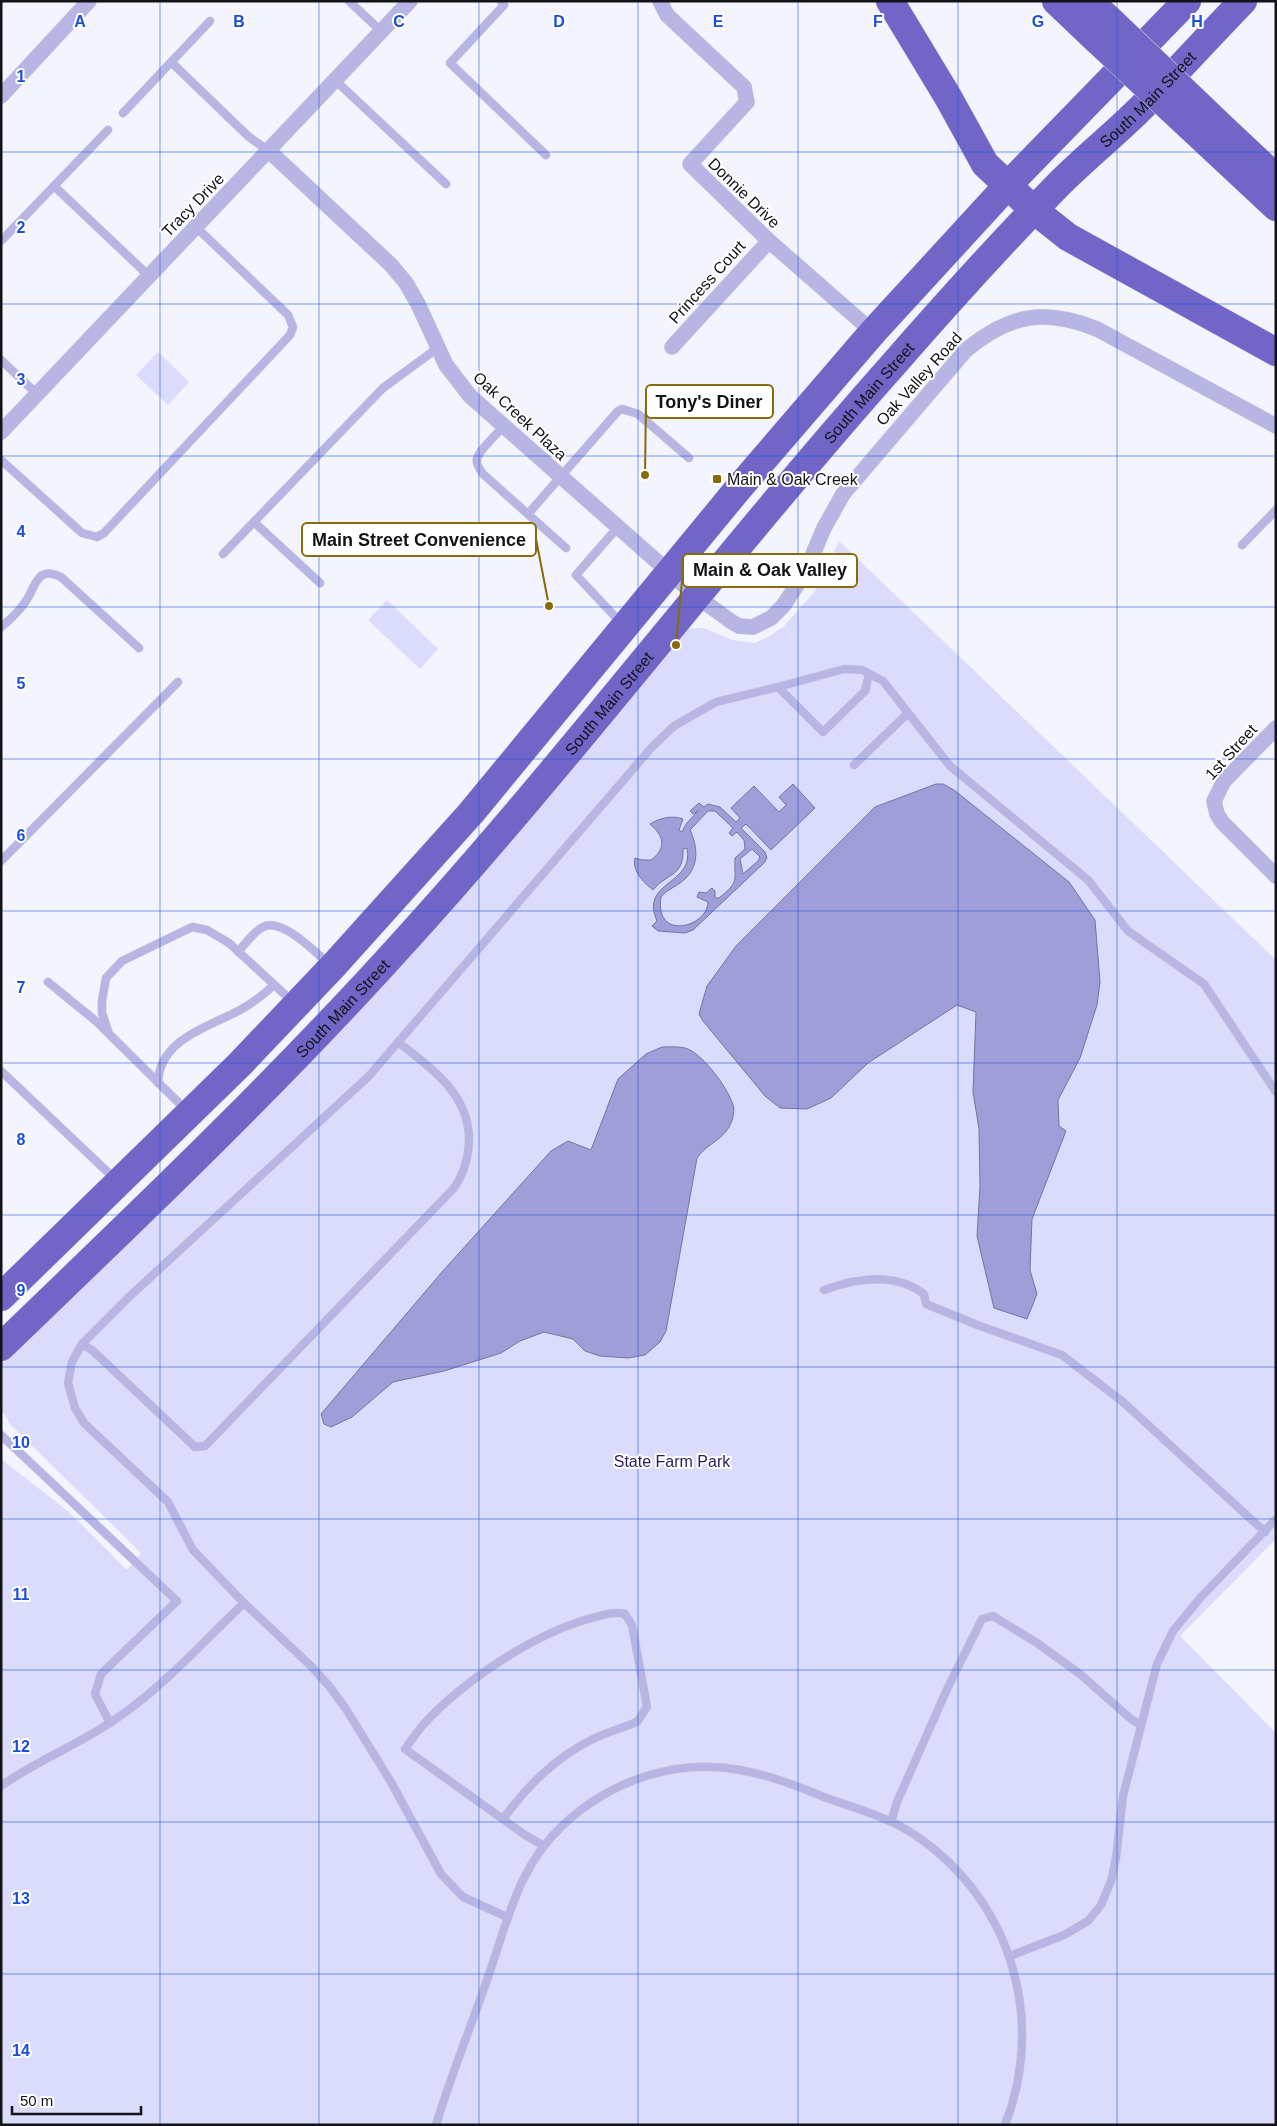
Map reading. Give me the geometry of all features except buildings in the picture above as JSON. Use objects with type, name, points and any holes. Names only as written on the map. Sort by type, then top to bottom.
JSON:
[{"type":"highway","points":[[890,1],[948,97],[985,164],[1034,210],[1068,237],[1276,352]]},
{"type":"highway","points":[[1056,1],[1105,31],[1222,142],[1276,207]]},
{"type":"highway","points":[[1089,1],[1105,31]]},
{"type":"highway","points":[[1,1297],[190,1114],[333,966],[471,813],[668,572],[873,332],[1008,185],[1187,1]]},
{"type":"highway","name":"South Main Street","points":[[1,1347],[240,1115],[312,1042],[480,855],[890,367],[1034,210],[1065,178],[1146,104],[1243,1]]},
{"type":"highway","points":[[1222,142],[1276,178]]},
{"type":"highway","points":[[970,227],[985,164]]},
{"type":"highway","points":[[333,966],[361,988]]},
{"type":"street","points":[[1,96],[89,1]]},
{"type":"street","name":"Tracy Drive","points":[[1,432],[410,1]]},
{"type":"street","name":"Donnie Drive","points":[[660,1],[667,15],[744,87],[747,102],[690,164],[769,241],[873,332]]},
{"type":"street","name":"Oak Creek Plaza","points":[[269,150],[391,265],[406,283],[439,347],[446,365],[470,396],[696,596]]},
{"type":"street","name":"Princess Court","points":[[672,347],[769,241]]},
{"type":"street","name":"Oak Valley Road","points":[[696,596],[739,626],[753,627],[772,618],[783,606],[805,573],[824,528],[843,494],[966,350],[992,331],[1008,324],[1046,316],[1062,317],[1077,321],[1097,329],[1276,426]]},
{"type":"street","name":"1st Street","points":[[1276,728],[1224,781],[1214,800],[1217,814],[1226,827],[1276,876]]},
{"type":"lane","points":[[349,1],[382,32]]},
{"type":"lane","points":[[501,1],[504,5],[450,63],[546,156]]},
{"type":"lane","points":[[124,113],[210,21]]},
{"type":"lane","points":[[171,62],[249,137],[269,150]]},
{"type":"lane","points":[[336,81],[446,184]]},
{"type":"lane","points":[[2,240],[108,130]]},
{"type":"lane","points":[[54,186],[149,276]]},
{"type":"lane","points":[[1,460],[82,533],[97,537],[104,533],[290,335],[293,327],[288,315],[196,227]]},
{"type":"lane","points":[[223,554],[383,388],[439,347]]},
{"type":"lane","points":[[1,360],[37,394]]},
{"type":"lane","points":[[528,514],[618,411],[622,409],[638,414],[689,458]]},
{"type":"lane","points":[[504,426],[478,454],[477,463],[483,474],[566,548]]},
{"type":"lane","points":[[1242,544],[1276,510]]},
{"type":"lane","points":[[254,522],[320,583]]},
{"type":"lane","points":[[618,528],[576,575],[624,626]]},
{"type":"lane","points":[[1,627],[26,601],[37,579],[48,573],[55,574],[61,577],[139,648]]},
{"type":"lane","points":[[507,1917],[463,1896],[441,1874],[391,1782],[346,1709],[311,1666],[244,1603],[193,1550],[168,1502],[84,1423],[75,1408],[68,1383],[72,1362],[82,1344],[130,1296],[369,1076],[652,747],[674,726],[716,702],[844,669],[862,670],[883,681],[950,766],[1088,880],[1128,931],[1204,984],[1276,1092]]},
{"type":"lane","points":[[778,687],[823,732],[865,691],[870,674]]},
{"type":"lane","points":[[1,862],[178,682]]},
{"type":"lane","points":[[854,765],[908,713]]},
{"type":"lane","points":[[238,952],[264,926],[273,925],[299,937],[333,966]]},
{"type":"lane","points":[[109,1034],[102,1013],[103,987],[106,978],[122,961],[192,927],[207,930],[228,943],[296,1004]]},
{"type":"lane","points":[[48,982],[87,1013],[190,1114]]},
{"type":"lane","points":[[158,1083],[159,1070],[169,1053],[182,1040],[205,1025],[238,1011],[259,999],[274,985]]},
{"type":"lane","points":[[82,1344],[92,1350],[195,1447],[205,1446],[448,1194],[464,1174],[469,1145],[468,1127],[459,1099],[444,1082],[398,1042]]},
{"type":"lane","points":[[1,1071],[120,1183]]},
{"type":"lane","points":[[824,1290],[866,1280],[893,1279],[915,1287],[924,1294],[926,1304],[1062,1356],[1123,1402],[1265,1532]]},
{"type":"lane","points":[[1,1435],[177,1601],[101,1674],[95,1694],[110,1723]]},
{"type":"lane","points":[[1010,1956],[1064,1935],[1088,1921],[1101,1906],[1113,1873],[1123,1796],[1157,1664],[1173,1631],[1201,1597],[1276,1520]]},
{"type":"lane","points":[[1,1786],[110,1723],[140,1701],[244,1603]]},
{"type":"lane","points":[[503,1819],[521,1795],[542,1773],[594,1739],[637,1722],[642,1717],[647,1708],[632,1625],[625,1614],[616,1612],[570,1624],[508,1657],[464,1688],[438,1710],[422,1726],[405,1749],[503,1819],[544,1846]]},
{"type":"lane","points":[[891,1822],[897,1802],[948,1687],[982,1619],[993,1616],[1037,1643],[1080,1674],[1131,1719],[1141,1725]]},
{"type":"lane","points":[[436,2125],[445,2095],[489,1975],[515,1894],[544,1846],[562,1826],[606,1792],[660,1772],[696,1766],[734,1769],[764,1775],[891,1822],[925,1842],[958,1872],[974,1890],[1001,1936],[1010,1956],[1019,1986],[1021,2060],[1014,2103],[1005,2125]]},
{"type":"green space","points":[[158,352],[189,382],[168,405],[136,375]]},
{"type":"green space","name":"State Farm Park","points":[[839,541],[1276,960],[1276,1539],[1180,1636],[1276,1733],[1276,2125],[1,2125],[1,1459],[69,1512],[127,1570],[141,1553],[10,1424],[1,1409],[1,1364],[65,1302],[683,629],[704,628],[732,640],[755,643],[768,637],[784,626],[815,591]]},
{"type":"green space","points":[[387,600],[438,649],[420,669],[368,620]]},
{"type":"water","points":[[793,784],[815,808],[771,850],[746,824],[741,828],[765,852],[767,858],[764,863],[693,930],[685,933],[658,931],[652,926],[657,921],[653,908],[655,898],[683,869],[687,860],[687,848],[683,849],[683,858],[678,870],[653,890],[639,876],[635,867],[635,858],[651,860],[660,851],[661,838],[650,824],[666,818],[683,819],[679,830],[682,832],[686,824],[698,811],[693,814],[690,811],[699,803],[704,807],[708,804],[720,807],[736,822],[740,818],[731,808],[754,786],[779,812],[786,805],[779,797]],"holes":[[[708,811],[715,811],[733,828],[729,833],[732,836],[737,832],[744,840],[745,849],[735,858],[735,877],[730,888],[719,898],[715,898],[715,891],[712,888],[706,893],[699,892],[697,897],[708,902],[706,911],[700,918],[691,923],[682,926],[673,925],[665,920],[661,911],[661,897],[691,872],[696,859],[696,852],[690,830]],[[752,849],[760,857],[743,874],[740,859]]]},
{"type":"water","points":[[936,784],[943,784],[954,790],[1069,882],[1095,920],[1100,982],[1097,1005],[1080,1058],[1058,1100],[1059,1126],[1066,1131],[1032,1219],[1030,1270],[1037,1294],[1027,1319],[994,1308],[977,1236],[980,1187],[979,1129],[973,1092],[976,1012],[957,1005],[868,1063],[831,1098],[807,1109],[780,1108],[765,1096],[699,1014],[707,986],[736,946],[875,807]]},
{"type":"water","points":[[662,1047],[685,1048],[701,1058],[721,1082],[734,1109],[728,1129],[697,1158],[666,1331],[660,1342],[645,1355],[628,1358],[600,1356],[585,1351],[573,1339],[544,1332],[520,1341],[501,1353],[444,1371],[393,1382],[352,1417],[331,1427],[324,1424],[321,1414],[442,1272],[551,1151],[568,1141],[591,1150],[618,1079],[646,1054]]},
{"type":"place","name":"Tony's Diner","points":[[645,475]]},
{"type":"place","name":"Main & Oak Creek","points":[[717,479]]},
{"type":"place","name":"Main Street Convenience","points":[[549,606]]},
{"type":"place","name":"Main & Oak Valley","points":[[676,645]]}]
